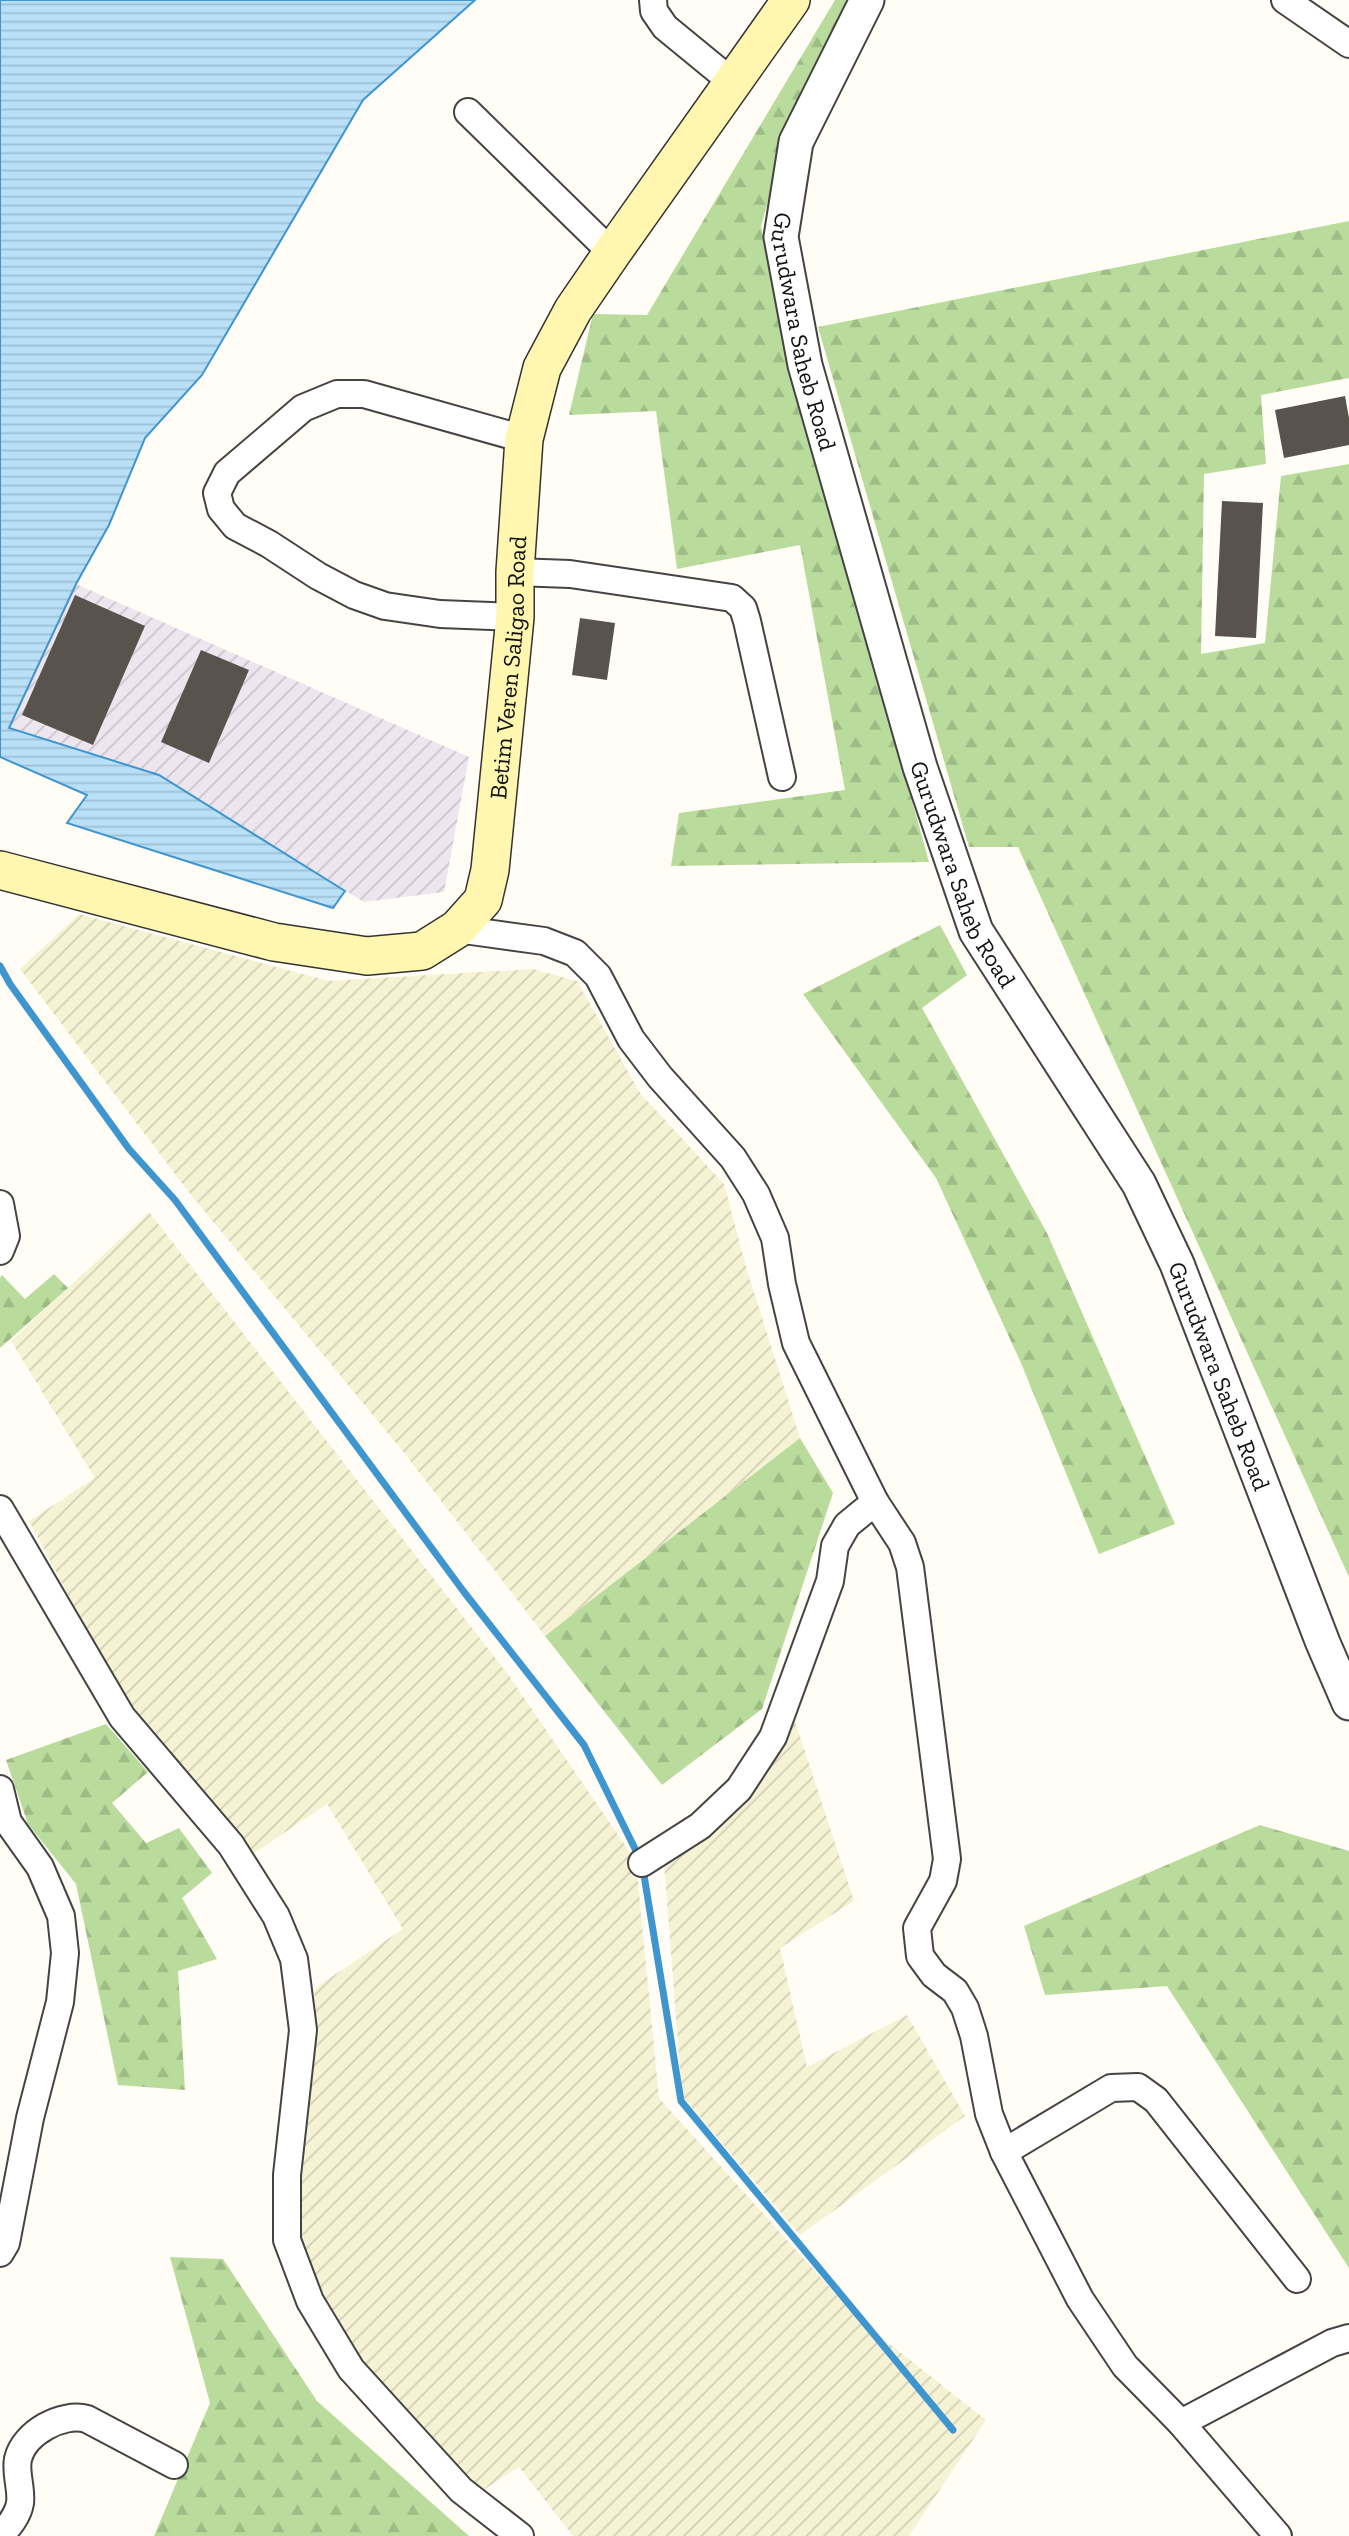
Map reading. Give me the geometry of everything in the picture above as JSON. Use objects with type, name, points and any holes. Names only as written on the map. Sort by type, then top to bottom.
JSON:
[{"type":"main road","name":"Betim Veren Saligao Road","points":[[0,870],[274,942],[366,956],[422,951],[457,929],[483,900],[490,870],[515,617],[515,572],[524,439],[542,368],[573,310],[791,0]]},
{"type":"street","points":[[653,0],[654,11],[665,27],[732,82]]},
{"type":"street","name":"Gurudwara Saheb Road","points":[[867,0],[796,142],[781,237],[805,365],[920,767],[976,931],[1139,1184],[1177,1264],[1323,1643],[1349,1703]]},
{"type":"street","points":[[1285,0],[1349,44]]},
{"type":"street","points":[[468,112],[612,253]]},
{"type":"street","points":[[515,617],[415,612],[384,606],[354,595],[235,526],[221,509],[217,493],[227,473],[303,408],[337,394],[364,394],[524,439]]},
{"type":"street","points":[[515,572],[570,574],[732,598],[743,608],[747,621],[782,777]]},
{"type":"street","points":[[457,929],[544,941],[575,953],[598,976],[631,1039],[660,1077],[733,1158],[756,1194],[775,1238],[782,1284],[796,1343],[875,1502],[902,1543],[910,1567],[947,1859],[943,1881],[918,1928],[920,1956],[934,1975],[955,1991],[965,2008],[974,2036],[989,2114],[1004,2152],[1080,2299],[1125,2366],[1181,2423],[1278,2536]]},
{"type":"street","points":[[0,1204],[6,1236],[0,1251]]},
{"type":"street","points":[[642,1863],[700,1826],[739,1789],[774,1737],[830,1581],[835,1546],[847,1525],[875,1502]]},
{"type":"street","points":[[0,1509],[122,1717],[231,1845],[276,1916],[293,1959],[303,2030],[287,2175],[287,2240],[310,2301],[351,2369],[461,2490],[520,2536]]},
{"type":"street","points":[[0,1789],[8,1822],[40,1867],[61,1916],[65,1953],[60,2002],[30,2118],[6,2243],[0,2253]]},
{"type":"street","points":[[1004,2152],[1111,2088],[1138,2087],[1156,2100],[1297,2279]]},
{"type":"street","points":[[1181,2423],[1332,2343],[1349,2338]]},
{"type":"street","points":[[0,2536],[12,2523],[20,2505],[17,2462],[22,2448],[32,2437],[58,2421],[75,2416],[87,2419],[174,2465]]},
{"type":"shaded area","points":[[76,584],[469,757],[444,892],[364,902],[159,775],[8,729]]},
{"type":"shaded area","points":[[79,914],[329,981],[533,969],[577,981],[640,1093],[724,1184],[747,1270],[800,1438],[545,1636],[405,1454],[187,1190],[20,969]]},
{"type":"shaded area","points":[[149,1212],[507,1673],[636,1861],[659,2098],[858,2319],[986,2420],[909,2536],[573,2536],[519,2467],[479,2493],[361,2369],[309,2281],[293,2186],[309,2109],[315,1988],[403,1929],[327,1804],[250,1856],[127,1706],[29,1521],[95,1478],[11,1341]]},
{"type":"shaded area","points":[[791,1709],[854,1901],[780,1948],[807,2067],[907,2015],[965,2116],[800,2235],[682,2096],[664,1862]]},
{"type":"green space","points":[[835,0],[854,0],[794,110],[761,226],[781,328],[929,862],[671,866],[679,813],[845,790],[800,545],[677,569],[656,411],[569,415],[593,314],[647,315]]},
{"type":"green space","points":[[1349,221],[1349,378],[1261,395],[1266,464],[1204,474],[1201,654],[1265,643],[1281,476],[1349,464],[1349,1577],[1018,847],[969,847],[818,327]]},
{"type":"green space","points":[[940,925],[967,975],[922,1008],[1047,1233],[1175,1524],[1099,1554],[1021,1363],[936,1178],[803,994]]},
{"type":"green space","points":[[54,1274],[68,1288],[0,1348],[2,1275],[25,1299]]},
{"type":"green space","points":[[800,1438],[833,1493],[762,1709],[662,1785],[545,1636]]},
{"type":"green space","points":[[106,1724],[148,1772],[112,1803],[146,1843],[179,1828],[212,1873],[182,1898],[217,1959],[178,1971],[185,2090],[118,2085],[76,1884],[28,1824],[6,1760]]},
{"type":"green space","points":[[1260,1825],[1349,1851],[1349,2268],[1167,1986],[1045,1995],[1024,1926]]},
{"type":"green space","points":[[170,2257],[223,2259],[317,2401],[469,2536],[154,2536],[210,2403]]},
{"type":"water","points":[[0,0],[475,0],[363,100],[202,375],[145,438],[109,525],[76,584],[9,728],[159,775],[345,891],[333,908],[67,823],[87,795],[0,757]]},
{"type":"building","points":[[1345,396],[1349,418],[1349,445],[1284,458],[1275,410]]},
{"type":"building","points":[[1222,501],[1263,503],[1256,638],[1215,636]]},
{"type":"building","points":[[75,595],[145,626],[93,745],[22,715]]},
{"type":"building","points":[[580,618],[615,623],[607,680],[572,675]]},
{"type":"building","points":[[201,650],[249,670],[209,763],[161,742]]},
{"type":"waterway","points":[[0,966],[10,984],[129,1149],[175,1200],[464,1592],[584,1745],[642,1863],[681,2101],[953,2430]]}]
